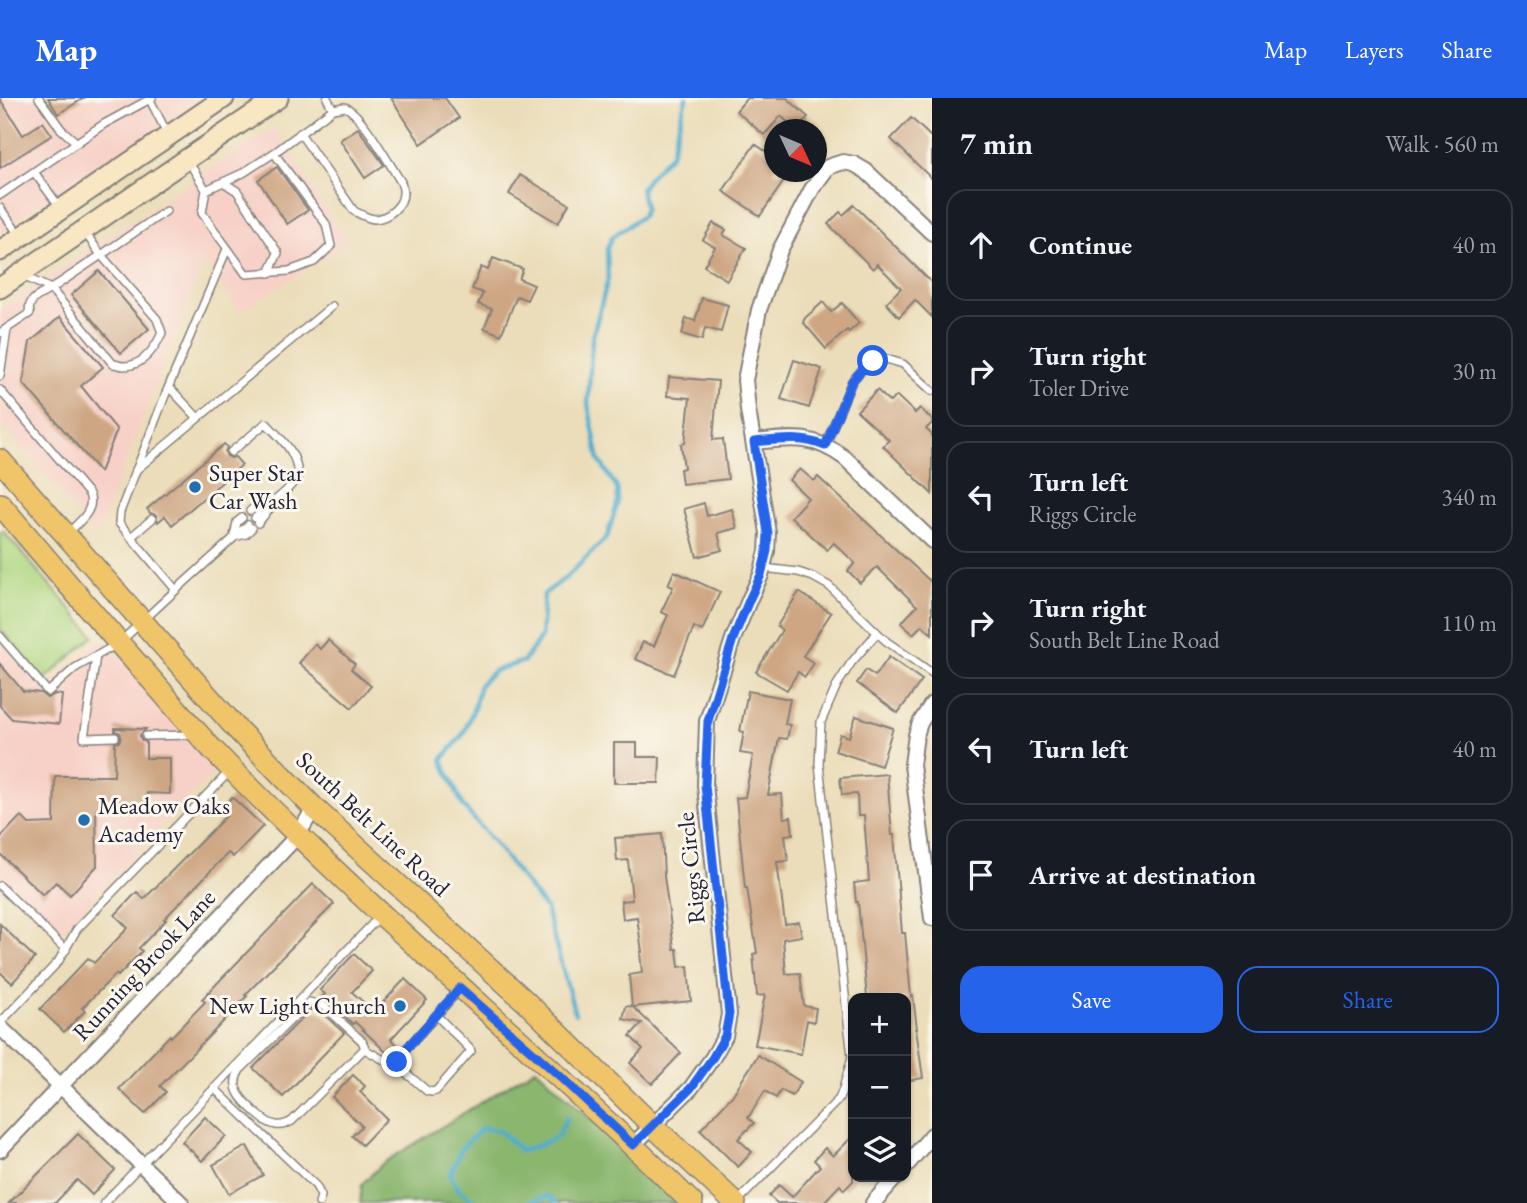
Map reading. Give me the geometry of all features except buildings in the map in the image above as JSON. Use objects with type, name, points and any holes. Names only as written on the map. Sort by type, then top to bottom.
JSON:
[{"type":"main road","points":[[0,251],[224,98]]},
{"type":"main road","points":[[0,288],[278,98]]},
{"type":"main road","points":[[169,136],[187,159]]},
{"type":"main road","points":[[0,460],[63,538]]},
{"type":"main road","points":[[63,538],[19,499],[1,508],[232,769],[460,988],[561,1077],[692,1203]]},
{"type":"main road","name":"South Belt Line Road","points":[[63,538],[67,548],[85,558],[235,727],[314,808],[525,1001],[735,1203]]},
{"type":"main road","points":[[460,988],[484,963]]},
{"type":"street","name":"Riggs Circle","points":[[633,1145],[691,1088],[725,1036],[729,1014],[705,785],[708,721],[733,639],[761,575],[767,551],[768,533],[745,380],[759,310],[780,250],[812,189],[828,167],[842,162],[854,164],[930,225]]},
{"type":"street","points":[[754,442],[791,438],[814,441],[831,448],[845,458],[932,541]]},
{"type":"street","points":[[932,704],[916,735],[912,765],[932,918]]},
{"type":"street","name":"Running Brook Lane","points":[[0,1150],[298,835],[314,808]]},
{"type":"street","points":[[0,1025],[181,1203]]},
{"type":"street","points":[[911,1160],[932,1135]]},
{"type":"street","points":[[873,1203],[892,1182]]},
{"type":"lane","points":[[39,98],[61,129],[77,143]]},
{"type":"lane","points":[[0,195],[104,124],[150,98],[169,136]]},
{"type":"lane","points":[[327,98],[333,109]]},
{"type":"lane","points":[[206,190],[243,173],[333,109],[344,107],[355,113],[363,123],[401,182],[403,193],[399,206],[376,219],[354,211],[300,133]]},
{"type":"lane","points":[[187,159],[206,190],[202,213],[227,249],[246,274],[270,274],[289,271],[314,262],[331,246],[326,224],[274,153]]},
{"type":"lane","points":[[34,172],[62,209]]},
{"type":"lane","points":[[223,182],[237,191],[278,253],[270,274]]},
{"type":"lane","points":[[0,208],[21,237]]},
{"type":"lane","points":[[0,376],[3,331],[30,313],[30,301],[166,211]]},
{"type":"lane","points":[[20,274],[51,289],[113,363],[125,366],[139,362],[156,345],[162,333],[157,319],[101,255],[83,230]]},
{"type":"lane","points":[[176,590],[119,523],[120,512],[227,249]]},
{"type":"lane","points":[[136,470],[332,306]]},
{"type":"lane","points":[[825,446],[852,381],[873,361],[883,358],[904,364],[932,391]]},
{"type":"lane","points":[[169,387],[198,418]]},
{"type":"lane","points":[[0,390],[92,500],[88,512],[63,538]]},
{"type":"lane","points":[[231,452],[266,423],[291,449],[297,463],[298,477],[253,521]]},
{"type":"lane","points":[[0,636],[48,692],[75,668],[119,643],[234,537],[246,534],[257,505],[277,499]]},
{"type":"lane","points":[[234,537],[237,522],[242,518]]},
{"type":"lane","points":[[131,537],[152,519]]},
{"type":"lane","points":[[763,568],[797,572],[829,586],[886,641],[932,673]]},
{"type":"lane","points":[[735,1203],[839,1099],[852,1057],[819,764],[821,722],[837,685],[877,632]]},
{"type":"lane","points":[[96,656],[84,738],[115,737]]},
{"type":"lane","points":[[146,736],[199,734]]},
{"type":"lane","points":[[0,1025],[58,962],[77,929],[232,769]]},
{"type":"lane","points":[[0,886],[65,950]]},
{"type":"lane","points":[[104,1203],[382,914]]},
{"type":"lane","points":[[436,1015],[471,1051],[436,1091],[432,1092],[427,1091],[398,1066],[398,1058],[436,1015],[460,988]]},
{"type":"lane","points":[[366,1050],[286,1125],[276,1125],[264,1120],[242,1100],[237,1091],[235,1082],[240,1070],[309,1002],[324,1006],[362,1041],[366,1050],[384,1060],[397,1062]]},
{"type":"lane","points":[[214,1088],[316,1186],[321,1196],[319,1203]]},
{"type":"shaded area","points":[[0,98],[203,98],[0,232]]},
{"type":"shaded area","points":[[274,127],[347,243],[240,312],[204,261],[96,537],[0,420],[0,310]]},
{"type":"shaded area","name":"Meadow Oaks Academy","points":[[0,629],[49,685],[103,637],[218,767],[63,931],[0,872]]},
{"type":"green space","points":[[3,531],[94,636],[44,680],[0,629],[0,533]]},
{"type":"green space","points":[[536,1068],[680,1203],[360,1203],[362,1184],[382,1164]]},
{"type":"waterway","points":[[575,1014],[546,909],[463,806],[442,760],[464,733],[480,684],[494,671],[524,661],[541,637],[544,594],[568,576],[607,537],[618,501],[617,488],[599,460],[588,404],[592,339],[608,279],[607,248],[612,237],[642,216],[645,208],[641,189],[671,154],[686,98]]},
{"type":"waterway","points":[[477,1203],[460,1191],[450,1175],[461,1149],[482,1128],[500,1131],[521,1151],[557,1137],[567,1118]]},
{"type":"waterway","points":[[527,1203],[548,1196],[555,1203]]},
{"type":"place","name":"Super Star Car Wash","points":[[195,487]]},
{"type":"place","name":"Meadow Oaks Academy","points":[[84,820]]},
{"type":"place","name":"New Light Church","points":[[400,1006]]},
{"type":"route","points":[[397,1062],[460,988],[633,1145],[691,1088],[713,1057],[725,1036],[729,1014],[705,785],[708,721],[733,639],[761,575],[767,551],[768,533],[754,442],[791,438],[814,441],[825,446],[852,381],[873,361]]}]
